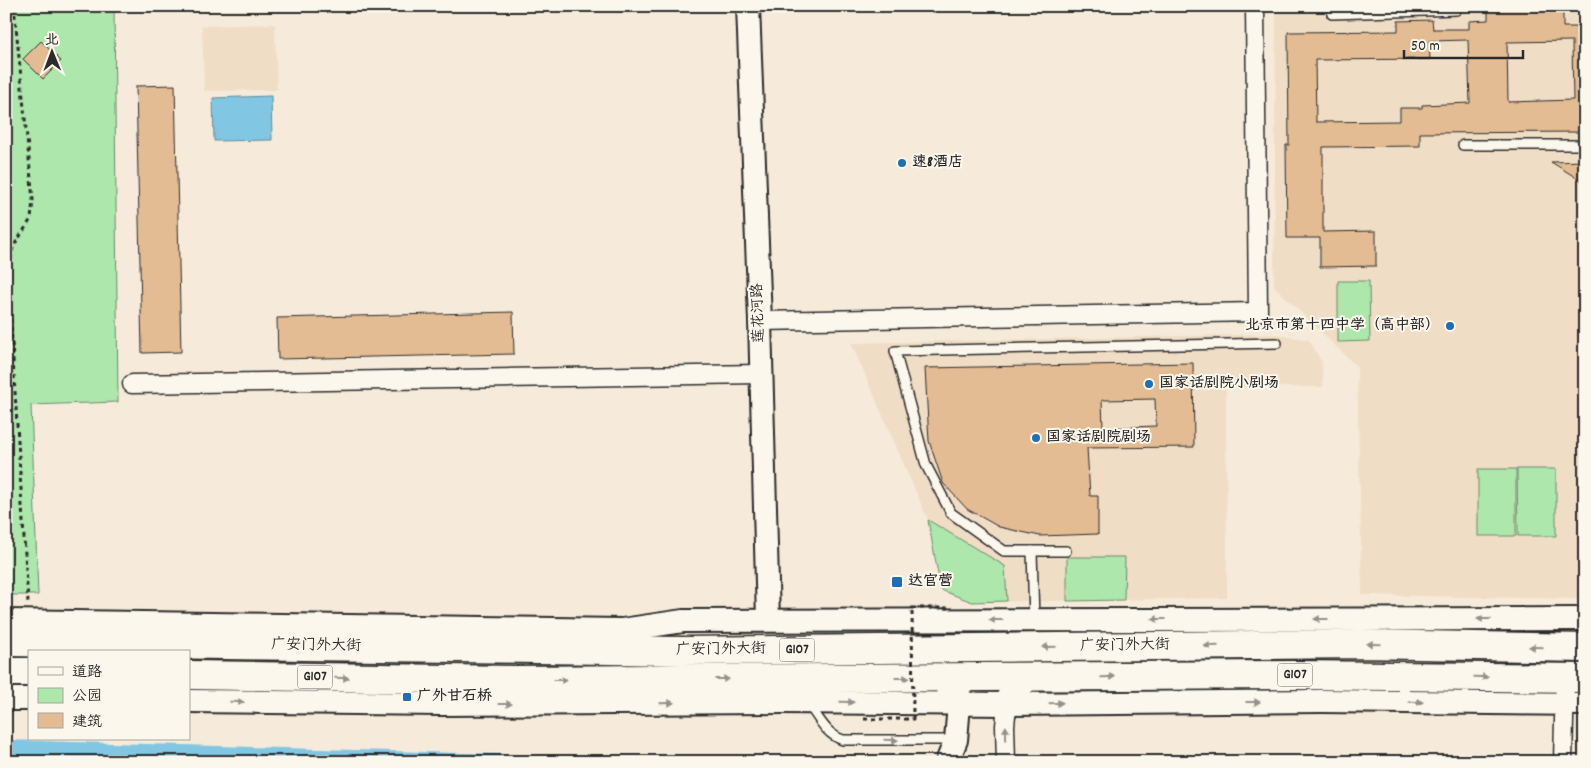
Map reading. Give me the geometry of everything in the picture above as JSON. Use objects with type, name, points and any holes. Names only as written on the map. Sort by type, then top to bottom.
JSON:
[{"type":"highway","name":"广安门外大街","points":[[12,630],[682,651],[1360,644],[1585,648]]},
{"type":"highway","name":"广安门外大街","points":[[190,675],[513,680],[807,690],[944,678],[1024,678],[1213,689],[1393,675],[1574,691]]},
{"type":"highway","points":[[944,678],[956,694],[959,704]]},
{"type":"highway","points":[[1007,704],[1024,678]]},
{"type":"street","name":"莲花河路","points":[[748,6],[760,321],[768,620]]},
{"type":"street","points":[[760,321],[1258,312],[1255,6]]},
{"type":"street","points":[[132,384],[760,374]]},
{"type":"street","name":"广安门外大街","points":[[12,630],[622,630],[683,620],[1585,619]]},
{"type":"street","name":"广安门外大街","points":[[190,701],[530,704],[807,690],[959,704],[1007,704],[1213,689]]},
{"type":"street","points":[[1563,762],[1574,691]]},
{"type":"street","points":[[6,699],[28,699]]},
{"type":"street","points":[[947,762],[956,740],[959,704]]},
{"type":"street","points":[[1006,762],[1005,726],[1007,704]]},
{"type":"lane","points":[[1332,14],[1456,10],[1456,6]]},
{"type":"lane","points":[[1463,145],[1585,145]]},
{"type":"lane","points":[[1066,551],[1004,551],[950,513],[926,465],[894,351],[1277,343]]},
{"type":"lane","points":[[1032,551],[1034,620]]},
{"type":"lane","points":[[807,690],[827,730],[833,736],[843,740],[956,740]]},
{"type":"path","points":[[12,630],[8,278],[13,247],[30,219],[33,200],[14,6]]},
{"type":"path","points":[[864,719],[913,719],[912,608],[948,608]]},
{"type":"shaded area","name":"北京市第十四中学（高中部）","points":[[1276,6],[1585,6],[1585,599],[1362,595],[1357,367],[1274,286]]},
{"type":"shaded area","points":[[275,24],[277,90],[204,91],[202,26]]},
{"type":"shaded area","points":[[1277,334],[1309,340],[1322,362],[1323,387],[1226,387],[1227,598],[972,602],[941,590],[928,520],[851,343]]},
{"type":"green space","points":[[6,6],[114,6],[118,402],[31,405],[38,595],[6,595]]},
{"type":"green space","points":[[1338,281],[1369,281],[1370,341],[1338,342]]},
{"type":"green space","points":[[1478,469],[1516,469],[1516,536],[1478,536]]},
{"type":"green space","points":[[1517,469],[1556,469],[1556,536],[1518,536]]},
{"type":"green space","points":[[928,520],[1005,566],[1007,601],[972,602],[941,590]]},
{"type":"green space","points":[[1067,557],[1125,557],[1124,600],[1067,601]]},
{"type":"water","points":[[271,96],[272,140],[214,141],[213,98]]},
{"type":"building","points":[[1488,6],[1563,6],[1563,27],[1585,27],[1583,132],[1420,133],[1420,146],[1323,147],[1323,232],[1376,231],[1376,266],[1320,267],[1320,238],[1287,238],[1286,145],[1289,145],[1288,32],[1398,31],[1398,21],[1432,20],[1433,29],[1469,29],[1469,21],[1488,20]],"holes":[[[1468,40],[1470,103],[1422,105],[1422,108],[1400,108],[1400,121],[1316,122],[1315,60],[1430,59],[1429,41]],[[1572,41],[1573,100],[1508,102],[1507,42]]]},
{"type":"building","points":[[41,41],[61,61],[43,79],[23,59]]},
{"type":"building","points":[[175,85],[181,352],[142,353],[136,86]]},
{"type":"building","points":[[1585,161],[1585,183],[1551,162]]},
{"type":"building","points":[[513,312],[514,354],[278,359],[277,318]]},
{"type":"building","points":[[1193,363],[1194,447],[1087,448],[1090,496],[1098,496],[1098,534],[1040,536],[999,527],[967,509],[943,483],[929,441],[925,368]],"holes":[[[1155,399],[1156,426],[1103,428],[1102,400]]]},
{"type":"waterway","points":[[6,748],[498,762]]},
{"type":"place","name":"速8酒店","points":[[902,163]]},
{"type":"place","name":"北京市第十四中学（高中部）","points":[[1450,326]]},
{"type":"place","name":"国家话剧院小剧场","points":[[1149,384]]},
{"type":"place","name":"国家话剧院剧场","points":[[1036,438]]},
{"type":"place","name":"达官营","points":[[897,582]]},
{"type":"place","name":"广外甘石桥","points":[[407,697]]}]
